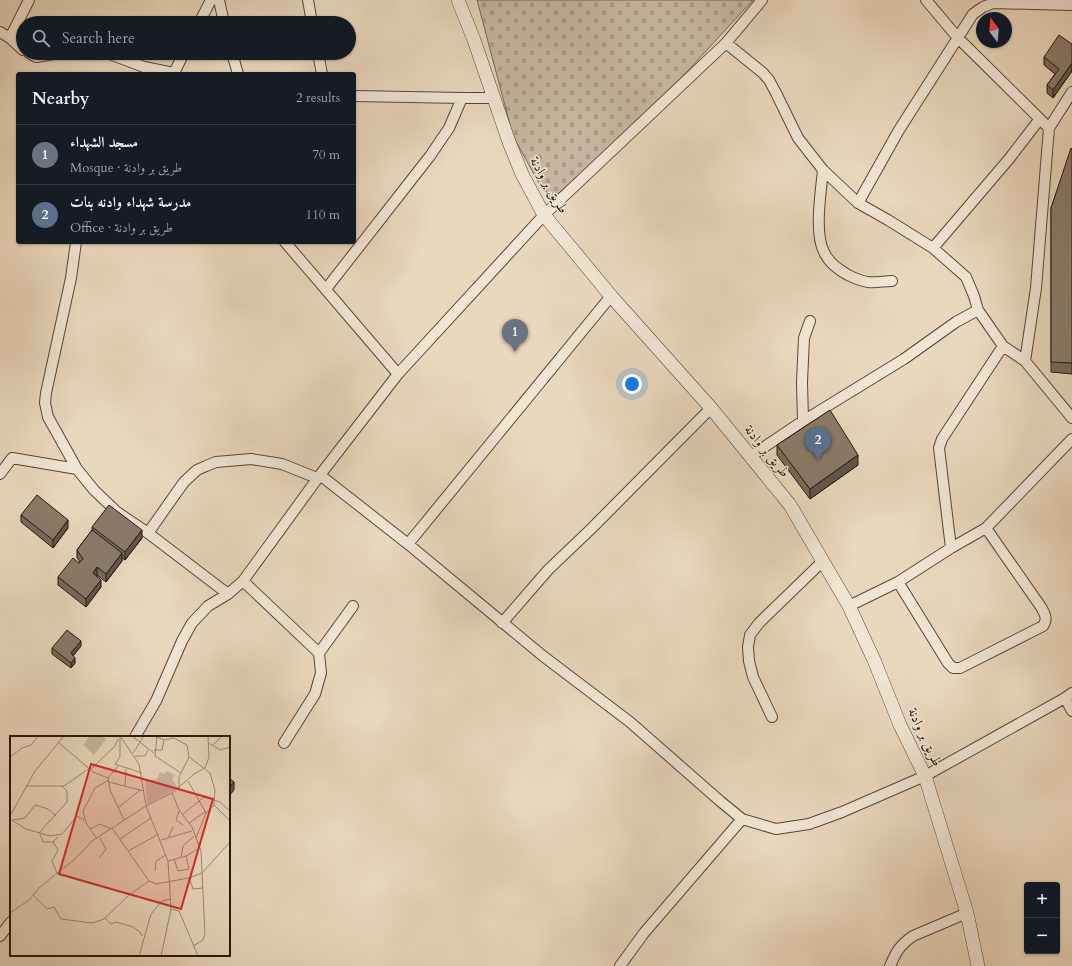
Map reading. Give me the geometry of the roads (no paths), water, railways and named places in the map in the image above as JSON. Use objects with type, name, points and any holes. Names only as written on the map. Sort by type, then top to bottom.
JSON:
[{"type":"street","points":[[17,16],[29,0]]},
{"type":"street","points":[[203,16],[211,0]]},
{"type":"street","points":[[218,0],[222,16]]},
{"type":"street","points":[[308,0],[311,16]]},
{"type":"street","name":"طريق بر وادنة","points":[[458,0],[474,40],[508,142],[522,174],[544,215],[611,296],[711,408],[790,505],[849,606],[874,660],[900,725],[925,776],[967,913],[978,966]]},
{"type":"street","points":[[136,736],[156,701],[182,641],[192,623],[208,606],[228,594],[243,581],[318,476],[398,374],[544,215],[726,43],[762,0]]},
{"type":"street","points":[[926,0],[958,38],[1039,120],[1049,128]]},
{"type":"street","points":[[858,203],[900,130],[973,14],[983,6],[993,3],[1072,5]]},
{"type":"street","points":[[16,18],[3,36],[16,45]]},
{"type":"street","points":[[726,43],[763,73],[776,93],[798,138],[823,170],[858,203],[933,248],[966,277],[978,310],[1003,346],[1025,361],[1072,418]]},
{"type":"street","points":[[126,60],[144,67],[169,72]]},
{"type":"street","points":[[174,72],[180,60]]},
{"type":"street","points":[[234,60],[237,72]]},
{"type":"street","points":[[319,60],[322,72]]},
{"type":"street","points":[[1025,361],[1036,288],[1049,128],[1072,92]]},
{"type":"street","points":[[356,96],[494,98]]},
{"type":"street","points":[[326,289],[430,156],[449,128],[462,98]]},
{"type":"street","points":[[933,248],[1009,159],[1039,120]]},
{"type":"street","points":[[823,170],[819,221],[821,243],[824,252],[833,266],[855,278],[868,282],[892,281]]},
{"type":"street","points":[[76,244],[71,278],[45,403],[48,417],[78,470],[94,490],[117,512],[148,533],[228,594]]},
{"type":"street","points":[[287,244],[398,374]]},
{"type":"street","points":[[408,544],[611,296]]},
{"type":"street","points":[[751,456],[803,421],[904,359],[956,322],[978,310]]},
{"type":"street","points":[[803,421],[802,382],[804,338],[810,321]]},
{"type":"street","points":[[951,548],[939,448],[942,439],[1003,346]]},
{"type":"street","points":[[502,623],[548,570],[711,408]]},
{"type":"street","points":[[849,606],[898,582],[951,548],[986,528],[1072,440]]},
{"type":"street","points":[[0,474],[12,458],[78,470]]},
{"type":"street","points":[[148,533],[184,482],[197,470],[216,462],[250,458],[282,464],[318,476],[408,544],[543,656],[630,722],[742,819],[776,829],[809,824],[842,812],[925,776],[1069,695],[1072,711]]},
{"type":"street","points":[[898,582],[948,663],[953,668],[960,668],[1043,626],[1046,622],[1046,616],[1041,607],[986,528]]},
{"type":"street","points":[[772,717],[752,677],[748,647],[750,635],[759,623],[823,560]]},
{"type":"street","points":[[243,581],[319,653],[321,673],[315,694],[284,743]]},
{"type":"street","points":[[319,653],[353,606]]},
{"type":"street","points":[[620,966],[644,933],[742,819]]},
{"type":"street","points":[[890,966],[896,951],[913,936],[967,913]]},
{"type":"street","points":[[0,936],[10,923]]},
{"type":"place","name":"مسجد الشهداء","points":[[515,352]]},
{"type":"place","name":"مدرسة شهداء وادنه بنات","points":[[818,460]]}]
